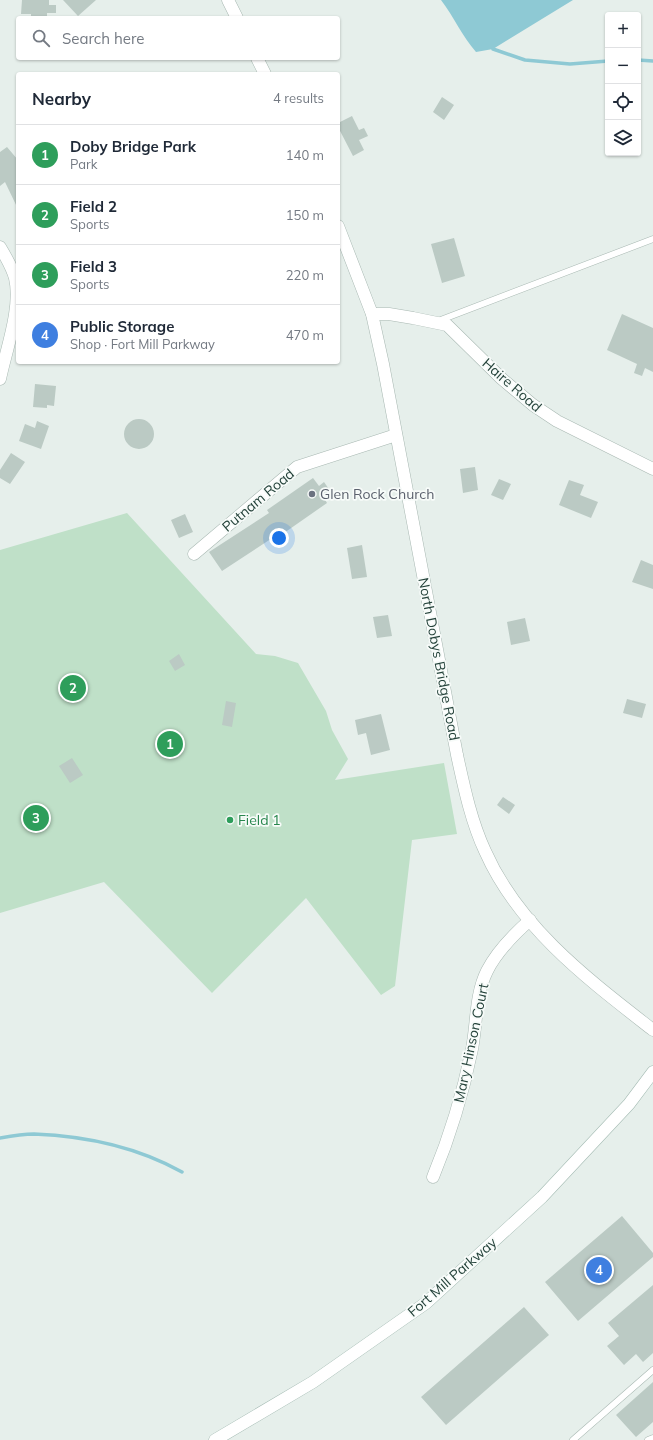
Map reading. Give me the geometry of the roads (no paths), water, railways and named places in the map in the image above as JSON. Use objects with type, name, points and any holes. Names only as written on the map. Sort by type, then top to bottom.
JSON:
[{"type":"street","points":[[228,0],[236,16]]},
{"type":"street","points":[[258,60],[264,72]]},
{"type":"street","name":"North Dobys Bridge Road","points":[[340,231],[372,314],[457,755],[469,805],[484,850],[505,888],[530,920],[568,961],[653,1030]]},
{"type":"street","points":[[0,247],[12,268],[16,285]]},
{"type":"street","points":[[0,379],[15,311],[16,300]]},
{"type":"street","name":"Haire Road","points":[[372,314],[389,314],[447,325],[502,379],[533,405],[557,421],[653,469]]},
{"type":"street","name":"Putnam Road","points":[[194,554],[297,467],[396,436]]},
{"type":"street","name":"Mary Hinson Court","points":[[433,1178],[452,1128],[466,1076],[474,1039],[482,983],[496,956],[530,920]]},
{"type":"street","name":"Fort Mill Parkway","points":[[215,1440],[313,1382],[426,1303],[542,1197],[624,1109],[653,1072]]},
{"type":"lane","points":[[434,322],[653,240]]},
{"type":"lane","points":[[573,1440],[653,1370]]},
{"type":"lane","points":[[648,1440],[653,1438]]},
{"type":"water","points":[[441,0],[573,0],[493,49],[476,52],[466,40]]},
{"type":"waterway","points":[[493,49],[525,60],[570,64],[605,61]]},
{"type":"waterway","points":[[641,60],[653,61]]},
{"type":"waterway","points":[[0,1138],[34,1134],[92,1140],[111,1144],[147,1156],[182,1172]]},
{"type":"place","name":"Glen Rock Church","points":[[312,494]]},
{"type":"place","name":"Field 2","points":[[73,688]]},
{"type":"place","name":"Doby Bridge Park","points":[[170,744]]},
{"type":"place","name":"Field 3","points":[[36,818]]},
{"type":"place","name":"Field 1","points":[[230,820]]},
{"type":"place","name":"Public Storage","points":[[599,1270]]}]
